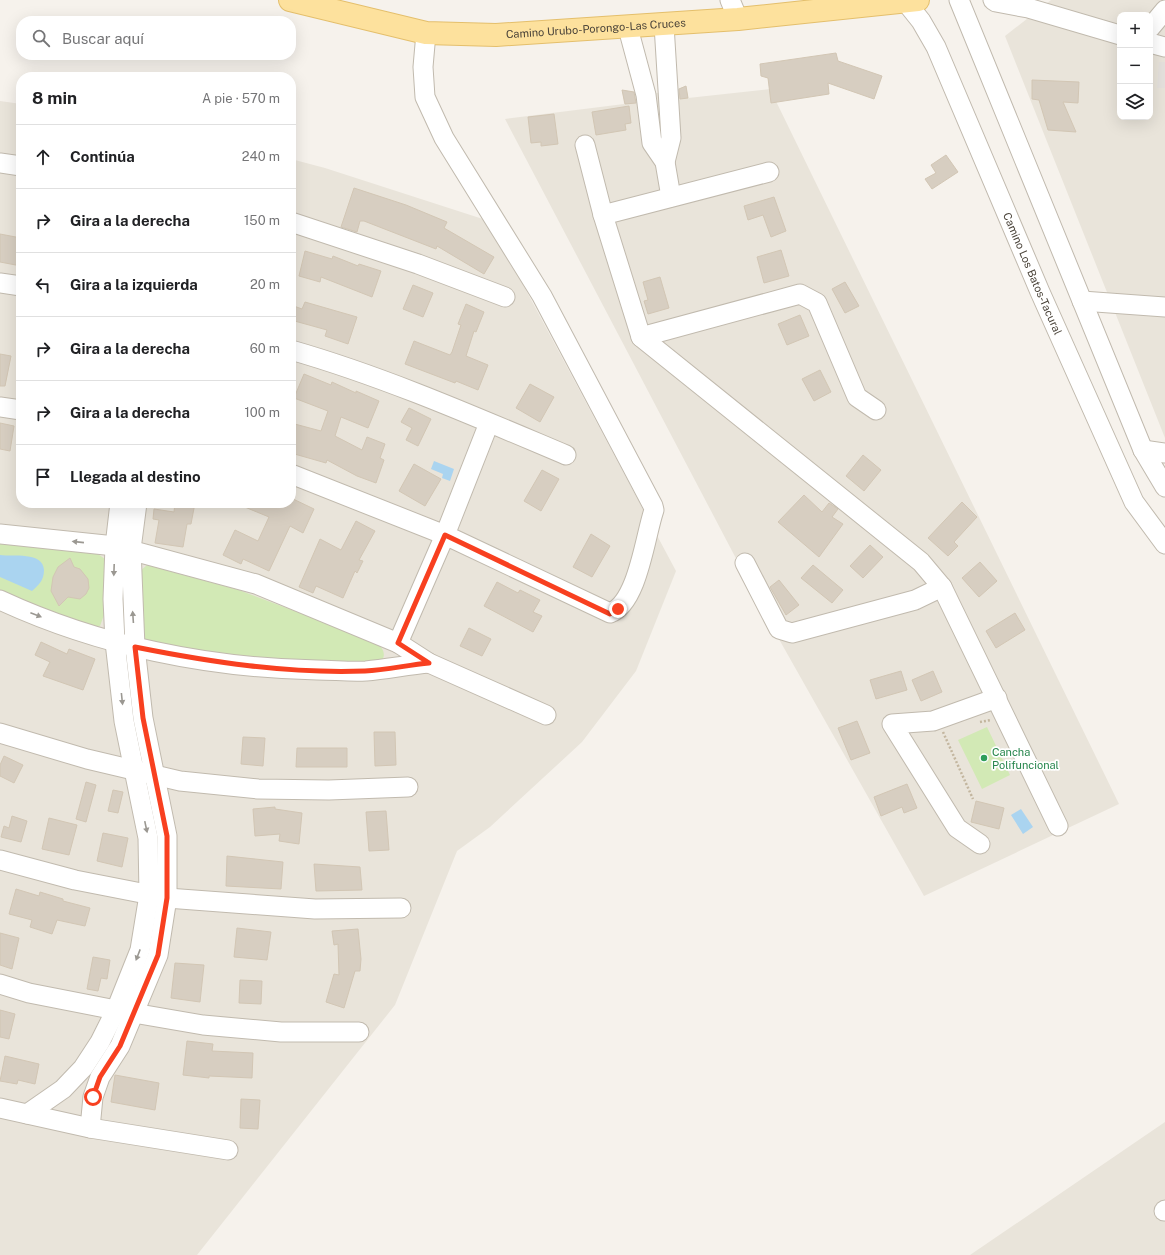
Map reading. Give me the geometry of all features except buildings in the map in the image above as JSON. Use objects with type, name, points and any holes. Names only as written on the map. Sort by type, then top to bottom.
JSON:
[{"type":"main road","name":"Camino Urubo-Porongo-Las Cruces","points":[[290,0],[426,33],[496,35],[664,25],[734,10],[912,1]]},
{"type":"street","points":[[959,0],[1143,450],[1165,487]]},
{"type":"street","points":[[993,0],[1117,34]]},
{"type":"street","name":"Camino Los Batos-Tacural","points":[[912,1],[921,21],[936,47],[1040,292],[1134,502],[1165,544]]},
{"type":"street","points":[[1153,24],[1165,10]]},
{"type":"street","points":[[664,25],[671,138],[665,162],[671,197]]},
{"type":"street","points":[[628,28],[646,94],[652,143],[665,162]]},
{"type":"street","points":[[296,476],[445,535],[610,614],[618,609],[628,598],[635,580],[654,510],[653,506],[542,296],[444,138],[425,96],[422,67],[426,33]]},
{"type":"street","points":[[1153,44],[1165,46]]},
{"type":"street","points":[[640,72],[667,69]]},
{"type":"street","points":[[585,145],[603,215],[641,337],[921,562],[942,587],[1058,826]]},
{"type":"street","points":[[0,163],[16,165]]},
{"type":"street","points":[[603,215],[769,172]]},
{"type":"street","points":[[296,224],[418,264],[505,297]]},
{"type":"street","points":[[0,283],[16,285]]},
{"type":"street","points":[[641,337],[800,294],[817,303],[857,397],[876,410]]},
{"type":"street","points":[[1082,301],[1165,307]]},
{"type":"street","points":[[296,351],[339,364],[489,422],[566,455]]},
{"type":"street","points":[[0,407],[16,409]]},
{"type":"street","points":[[398,643],[445,535],[489,422]]},
{"type":"street","points":[[1143,450],[1165,453]]},
{"type":"street","points":[[90,1128],[93,1097],[100,1077],[120,1046],[158,955],[167,898],[167,836],[143,718],[123,548],[120,508]]},
{"type":"street","points":[[27,1114],[63,1089],[83,1068],[100,1042],[116,1010],[140,950],[149,895],[148,838],[124,721],[115,642],[112,599],[123,548],[135,508]]},
{"type":"street","points":[[0,534],[123,548],[256,584],[398,643],[429,663],[546,715]]},
{"type":"street","points":[[745,563],[779,629],[792,632],[915,600],[942,587]]},
{"type":"street","points":[[0,600],[60,625],[115,642],[194,659],[276,669],[365,671],[429,663]]},
{"type":"street","points":[[980,844],[957,828],[892,724],[941,729],[997,698]]},
{"type":"street","points":[[0,733],[87,759],[134,768],[180,781],[258,788],[329,790],[408,788]]},
{"type":"street","points":[[0,860],[75,880],[167,898],[315,910],[401,908]]},
{"type":"street","points":[[0,984],[29,993],[203,1025],[281,1032],[359,1032]]},
{"type":"street","points":[[0,1108],[90,1128],[228,1150]]},
{"type":"path","points":[[974,723],[994,720]]},
{"type":"path","points":[[941,729],[973,799]]},
{"type":"shaded area","points":[[1051,0],[1165,0],[1165,438],[1005,36]]},
{"type":"shaded area","points":[[1159,62],[1165,62],[1165,88],[1157,88]]},
{"type":"shaded area","points":[[686,86],[688,98],[770,89],[1119,804],[924,896],[771,625],[505,119],[624,104],[622,90],[646,94],[668,92]]},
{"type":"shaded area","points":[[0,101],[16,103],[16,508],[296,508],[296,160],[325,168],[489,221],[676,571],[636,671],[582,742],[490,827],[457,851],[395,1005],[197,1255],[0,1255]]},
{"type":"shaded area","points":[[1165,1122],[1165,1255],[970,1255]]},
{"type":"green space","points":[[0,542],[98,554],[109,562],[104,615],[100,626],[90,628],[0,592]]},
{"type":"green space","points":[[147,565],[239,590],[377,642],[383,651],[384,656],[382,661],[361,666],[228,656],[141,641],[139,572]]},
{"type":"green space","name":"Cancha Polifuncional","points":[[987,727],[1010,775],[982,789],[958,740]]},
{"type":"water","points":[[434,461],[454,469],[450,481],[442,478],[443,474],[431,469]]},
{"type":"water","points":[[0,555],[26,556],[39,560],[44,570],[41,582],[32,591],[0,577]]},
{"type":"water","points":[[1021,809],[1033,827],[1023,834],[1011,815]]},
{"type":"place","name":"Cancha Polifuncional","points":[[984,758]]},
{"type":"route","points":[[93,1097],[100,1077],[120,1046],[158,955],[167,898],[167,836],[143,718],[135,647],[194,659],[276,669],[365,671],[429,663],[398,643],[445,535],[610,614],[618,609]]}]
